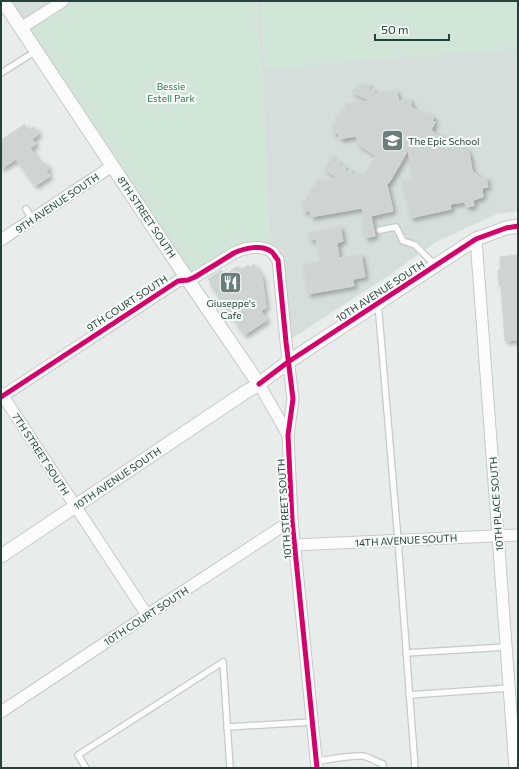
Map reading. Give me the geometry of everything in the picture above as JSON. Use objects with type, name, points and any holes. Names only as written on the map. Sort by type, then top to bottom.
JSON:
[{"type":"street","name":"8TH STREET SOUTH","points":[[3,1],[188,280],[259,384],[288,435]]},
{"type":"street","points":[[20,28],[64,1]]},
{"type":"street","name":"9TH AVENUE SOUTH","points":[[1,240],[112,166]]},
{"type":"street","name":"10TH AVENUE SOUTH","points":[[1,556],[259,384],[288,362],[476,239],[506,228],[518,226]]},
{"type":"street","name":"10TH PLACE SOUTH","points":[[476,239],[515,768]]},
{"type":"street","name":"9TH COURT SOUTH","points":[[2,395],[178,281],[195,278],[240,250],[255,248],[264,249],[271,252]]},
{"type":"street","name":"10TH STREET SOUTH","points":[[271,252],[278,260],[293,400],[288,435],[292,520],[316,765]]},
{"type":"street","name":"7TH STREET SOUTH","points":[[2,395],[147,615]]},
{"type":"street","name":"10TH COURT SOUTH","points":[[1,712],[292,520]]},
{"type":"street","name":"14TH AVENUE SOUTH","points":[[294,545],[518,535]]},
{"type":"lane","points":[[1,73],[36,51]]},
{"type":"lane","points":[[26,209],[32,219]]},
{"type":"lane","points":[[380,230],[396,227],[403,241],[415,246],[436,266]]},
{"type":"lane","points":[[378,303],[398,540],[414,768]]},
{"type":"lane","points":[[406,653],[506,647]]},
{"type":"lane","points":[[86,768],[78,755],[223,662],[230,768]]},
{"type":"lane","points":[[409,695],[509,688]]},
{"type":"lane","points":[[228,727],[312,722]]},
{"type":"lane","points":[[316,765],[335,758],[363,756],[383,764],[383,768]]},
{"type":"shaded area","points":[[3,1],[63,1],[21,28]]},
{"type":"shaded area","name":"The Epic School","points":[[256,1],[518,1],[518,211],[497,214],[436,242],[391,274],[286,342],[271,252],[262,71]]},
{"type":"green space","name":"Bessie Estell Park","points":[[63,1],[256,1],[262,71],[271,252],[255,248],[188,280],[21,28]]},
{"type":"green space","points":[[260,1],[518,1],[518,48],[264,69]]},
{"type":"building","name":"The Epic School","points":[[368,84],[369,90],[374,89],[375,94],[396,90],[399,101],[410,99],[412,108],[424,115],[425,112],[434,117],[432,121],[435,122],[431,130],[439,136],[444,135],[469,152],[472,170],[480,178],[486,177],[488,187],[482,188],[483,197],[473,200],[474,206],[466,207],[465,202],[450,204],[451,209],[411,218],[402,181],[413,179],[408,150],[387,185],[393,211],[371,216],[375,236],[365,238],[362,222],[365,221],[362,208],[311,217],[310,211],[304,212],[302,201],[307,200],[306,195],[311,194],[310,188],[316,187],[315,181],[338,178],[324,169],[332,155],[333,162],[339,161],[340,166],[344,165],[346,171],[351,170],[352,175],[365,173],[376,156],[358,144],[356,136],[339,139],[339,133],[334,134],[332,123],[336,122],[335,117],[341,116],[340,111],[345,110],[345,104],[370,101],[352,92],[358,86]]},
{"type":"building","points":[[25,124],[27,132],[34,127],[39,134],[32,139],[36,144],[30,148],[41,164],[44,162],[49,169],[46,171],[50,176],[35,186],[16,159],[1,169],[1,140]]},
{"type":"building","points":[[340,226],[343,241],[337,243],[339,258],[361,254],[365,277],[353,279],[354,286],[308,294],[303,265],[320,261],[316,239],[310,240],[308,233]]},
{"type":"building","points":[[518,255],[518,340],[505,341],[501,286],[499,286],[498,270],[500,270],[500,257]]},
{"type":"building","points":[[254,264],[262,277],[266,308],[261,311],[267,320],[244,335],[208,279],[221,270],[224,275],[238,266],[241,270],[248,265],[250,267]]},
{"type":"cycle path","points":[[259,384],[288,362],[476,239],[506,228],[518,226]]},
{"type":"cycle path","points":[[1,397],[178,281],[188,280],[195,277],[234,253],[243,250],[258,247],[273,253],[278,260],[293,399],[288,435],[292,520],[317,768]]},
{"type":"place","name":"The Epic School","points":[[392,141]]},
{"type":"place","name":"Giuseppe's Cafe","points":[[231,283]]}]
